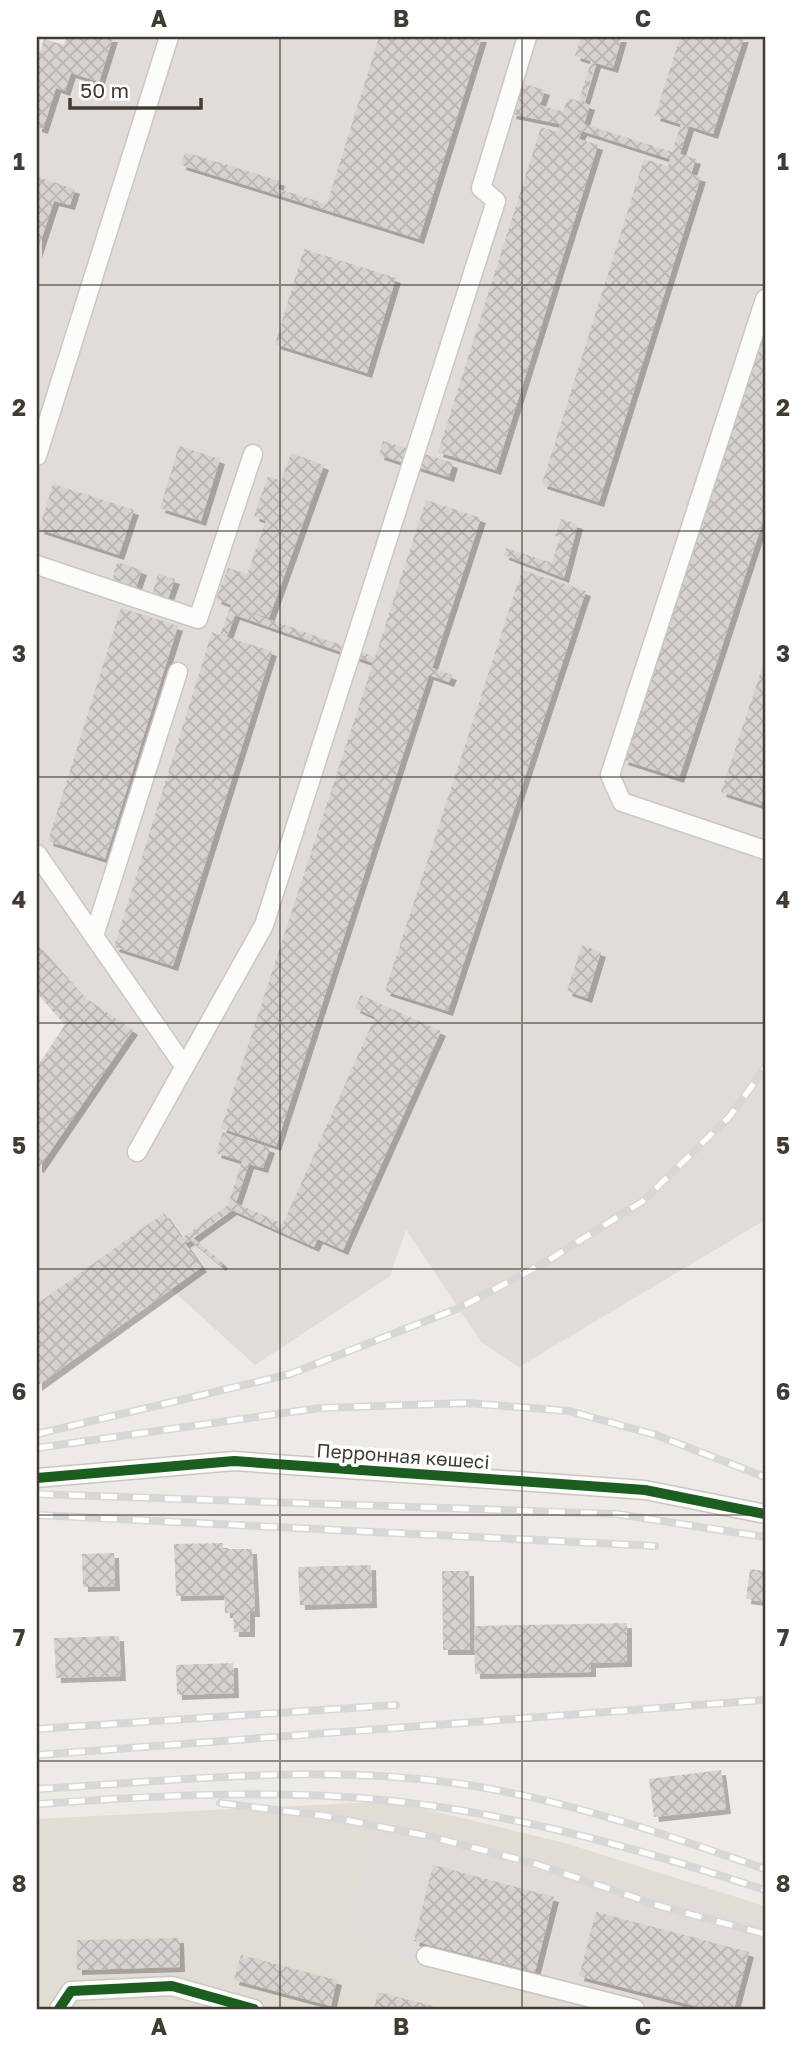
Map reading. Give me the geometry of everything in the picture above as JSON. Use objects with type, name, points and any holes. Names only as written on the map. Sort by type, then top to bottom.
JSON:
[{"type":"street","points":[[37,456],[169,37]]},
{"type":"street","points":[[137,1152],[264,925],[496,201],[481,188],[527,37]]},
{"type":"street","points":[[765,299],[610,775],[622,802],[765,850]]},
{"type":"street","points":[[37,565],[198,619],[253,454]]},
{"type":"street","points":[[94,936],[178,672]]},
{"type":"street","points":[[37,854],[184,1066]]},
{"type":"street","name":"Перронная көшесі","points":[[37,1478],[234,1461],[645,1490],[765,1514]]},
{"type":"street","points":[[426,1956],[635,2009]]},
{"type":"street","points":[[59,2009],[71,1991],[172,1986],[254,2009]]},
{"type":"shaded area","points":[[67,37],[765,37],[765,1220],[519,1367],[481,1342],[406,1230],[390,1276],[255,1365],[171,1289],[37,1386],[37,1067],[65,1025],[37,993],[37,61],[44,39],[64,45]]},
{"type":"shaded area","points":[[391,1801],[565,1843],[765,1906],[765,2009],[37,2009],[37,1819]]},
{"type":"shaded area","points":[[372,1815],[765,1919],[765,2009],[569,2009],[540,1996],[363,1950],[348,1928]]},
{"type":"building","points":[[67,37],[113,37],[99,82],[71,73],[65,91],[56,88],[43,129],[37,127],[37,61],[44,39],[64,45]]},
{"type":"building","points":[[379,37],[482,37],[419,239],[181,165],[185,152],[280,181],[278,189],[327,204]]},
{"type":"building","points":[[581,37],[622,37],[613,68],[596,63],[584,103],[590,105],[584,124],[672,152],[681,124],[655,116],[680,37],[744,37],[713,134],[689,126],[680,154],[696,159],[691,174],[701,177],[599,502],[542,484],[644,159],[668,166],[670,159],[582,131],[579,139],[598,145],[496,470],[438,452],[541,127],[557,132],[560,124],[511,114],[521,83],[545,90],[540,105],[563,112],[568,98],[579,101],[591,61],[575,56]]},
{"type":"building","points":[[37,177],[75,189],[70,205],[54,201],[37,253]]},
{"type":"building","points":[[304,249],[396,278],[367,373],[275,344]]},
{"type":"building","points":[[765,325],[765,515],[679,778],[623,760]]},
{"type":"building","points":[[383,441],[453,463],[449,477],[379,455]]},
{"type":"building","points":[[179,446],[220,459],[201,521],[160,508]]},
{"type":"building","points":[[291,453],[324,465],[269,618],[237,608],[375,657],[426,500],[481,518],[432,668],[452,675],[449,682],[429,675],[276,1146],[221,1128],[373,663],[235,615],[227,637],[272,651],[173,966],[114,947],[212,632],[220,635],[231,605],[216,599],[228,568],[247,574],[266,521],[254,516],[268,476],[281,481]]},
{"type":"building","points":[[53,484],[134,510],[119,555],[39,529]]},
{"type":"building","points":[[561,519],[578,524],[564,578],[504,555],[506,548],[552,563],[560,537],[555,536]]},
{"type":"building","points":[[117,562],[142,570],[136,588],[112,581]]},
{"type":"building","points":[[522,570],[586,591],[448,1011],[385,991]]},
{"type":"building","points":[[158,574],[175,579],[168,599],[152,594]]},
{"type":"building","points":[[121,608],[178,626],[105,859],[48,841]]},
{"type":"building","points":[[765,659],[765,793],[761,805],[721,792]]},
{"type":"building","points":[[37,944],[84,997],[133,1030],[39,1168],[37,1067],[65,1025],[37,993]]},
{"type":"building","points":[[582,945],[601,952],[587,998],[567,991]]},
{"type":"building","points":[[361,995],[441,1031],[343,1250],[318,1239],[314,1247],[232,1210],[193,1238],[223,1263],[221,1266],[190,1240],[185,1243],[202,1267],[37,1386],[37,1304],[164,1213],[182,1238],[228,1205],[242,1161],[216,1153],[223,1132],[270,1148],[263,1168],[249,1164],[236,1203],[283,1224],[375,1017],[355,1008]]},
{"type":"building","points":[[223,1543],[223,1549],[252,1549],[255,1612],[250,1612],[250,1632],[234,1632],[233,1613],[225,1613],[224,1595],[176,1596],[174,1544]]},
{"type":"building","points":[[114,1553],[115,1586],[83,1587],[82,1554]]},
{"type":"building","points":[[371,1565],[372,1603],[300,1605],[298,1567]]},
{"type":"building","points":[[750,1569],[765,1571],[765,1602],[746,1599]]},
{"type":"building","points":[[442,1571],[469,1571],[470,1650],[443,1650]]},
{"type":"building","points":[[627,1623],[627,1662],[591,1663],[591,1672],[475,1674],[474,1626]]},
{"type":"building","points":[[119,1636],[121,1676],[56,1678],[54,1638]]},
{"type":"building","points":[[233,1663],[234,1693],[177,1695],[176,1665]]},
{"type":"building","points":[[721,1770],[726,1809],[654,1817],[649,1779]]},
{"type":"building","points":[[433,1865],[554,1897],[535,1972],[414,1941]]},
{"type":"building","points":[[596,1912],[749,1952],[734,2009],[707,2009],[579,1976]]},
{"type":"building","points":[[179,1938],[180,1967],[77,1970],[77,1940]]},
{"type":"building","points":[[241,1955],[337,1980],[331,2006],[234,1980]]},
{"type":"building","points":[[378,1992],[441,2008],[374,2009]]},
{"type":"railway","points":[[37,1434],[290,1374],[459,1308],[544,1263],[643,1201],[730,1116],[765,1068]]},
{"type":"railway","points":[[37,1448],[319,1408],[467,1403],[569,1411],[656,1435],[765,1477]]},
{"type":"railway","points":[[37,1494],[617,1514],[765,1537]]},
{"type":"railway","points":[[37,1515],[655,1546]]},
{"type":"railway","points":[[37,1755],[765,1700]]},
{"type":"railway","points":[[37,1729],[396,1705]]},
{"type":"railway","points":[[37,1789],[264,1775],[321,1774],[435,1781],[491,1789],[561,1804],[765,1869]]},
{"type":"railway","points":[[37,1804],[260,1794],[393,1801],[488,1815],[581,1836],[765,1890]]},
{"type":"railway","points":[[220,1803],[325,1816],[428,1836],[533,1863],[663,1907],[765,1934]]},
{"type":"cycle path","points":[[37,1478],[234,1461],[645,1490],[765,1514]]},
{"type":"cycle path","points":[[59,2009],[71,1991],[172,1986],[254,2009]]}]
